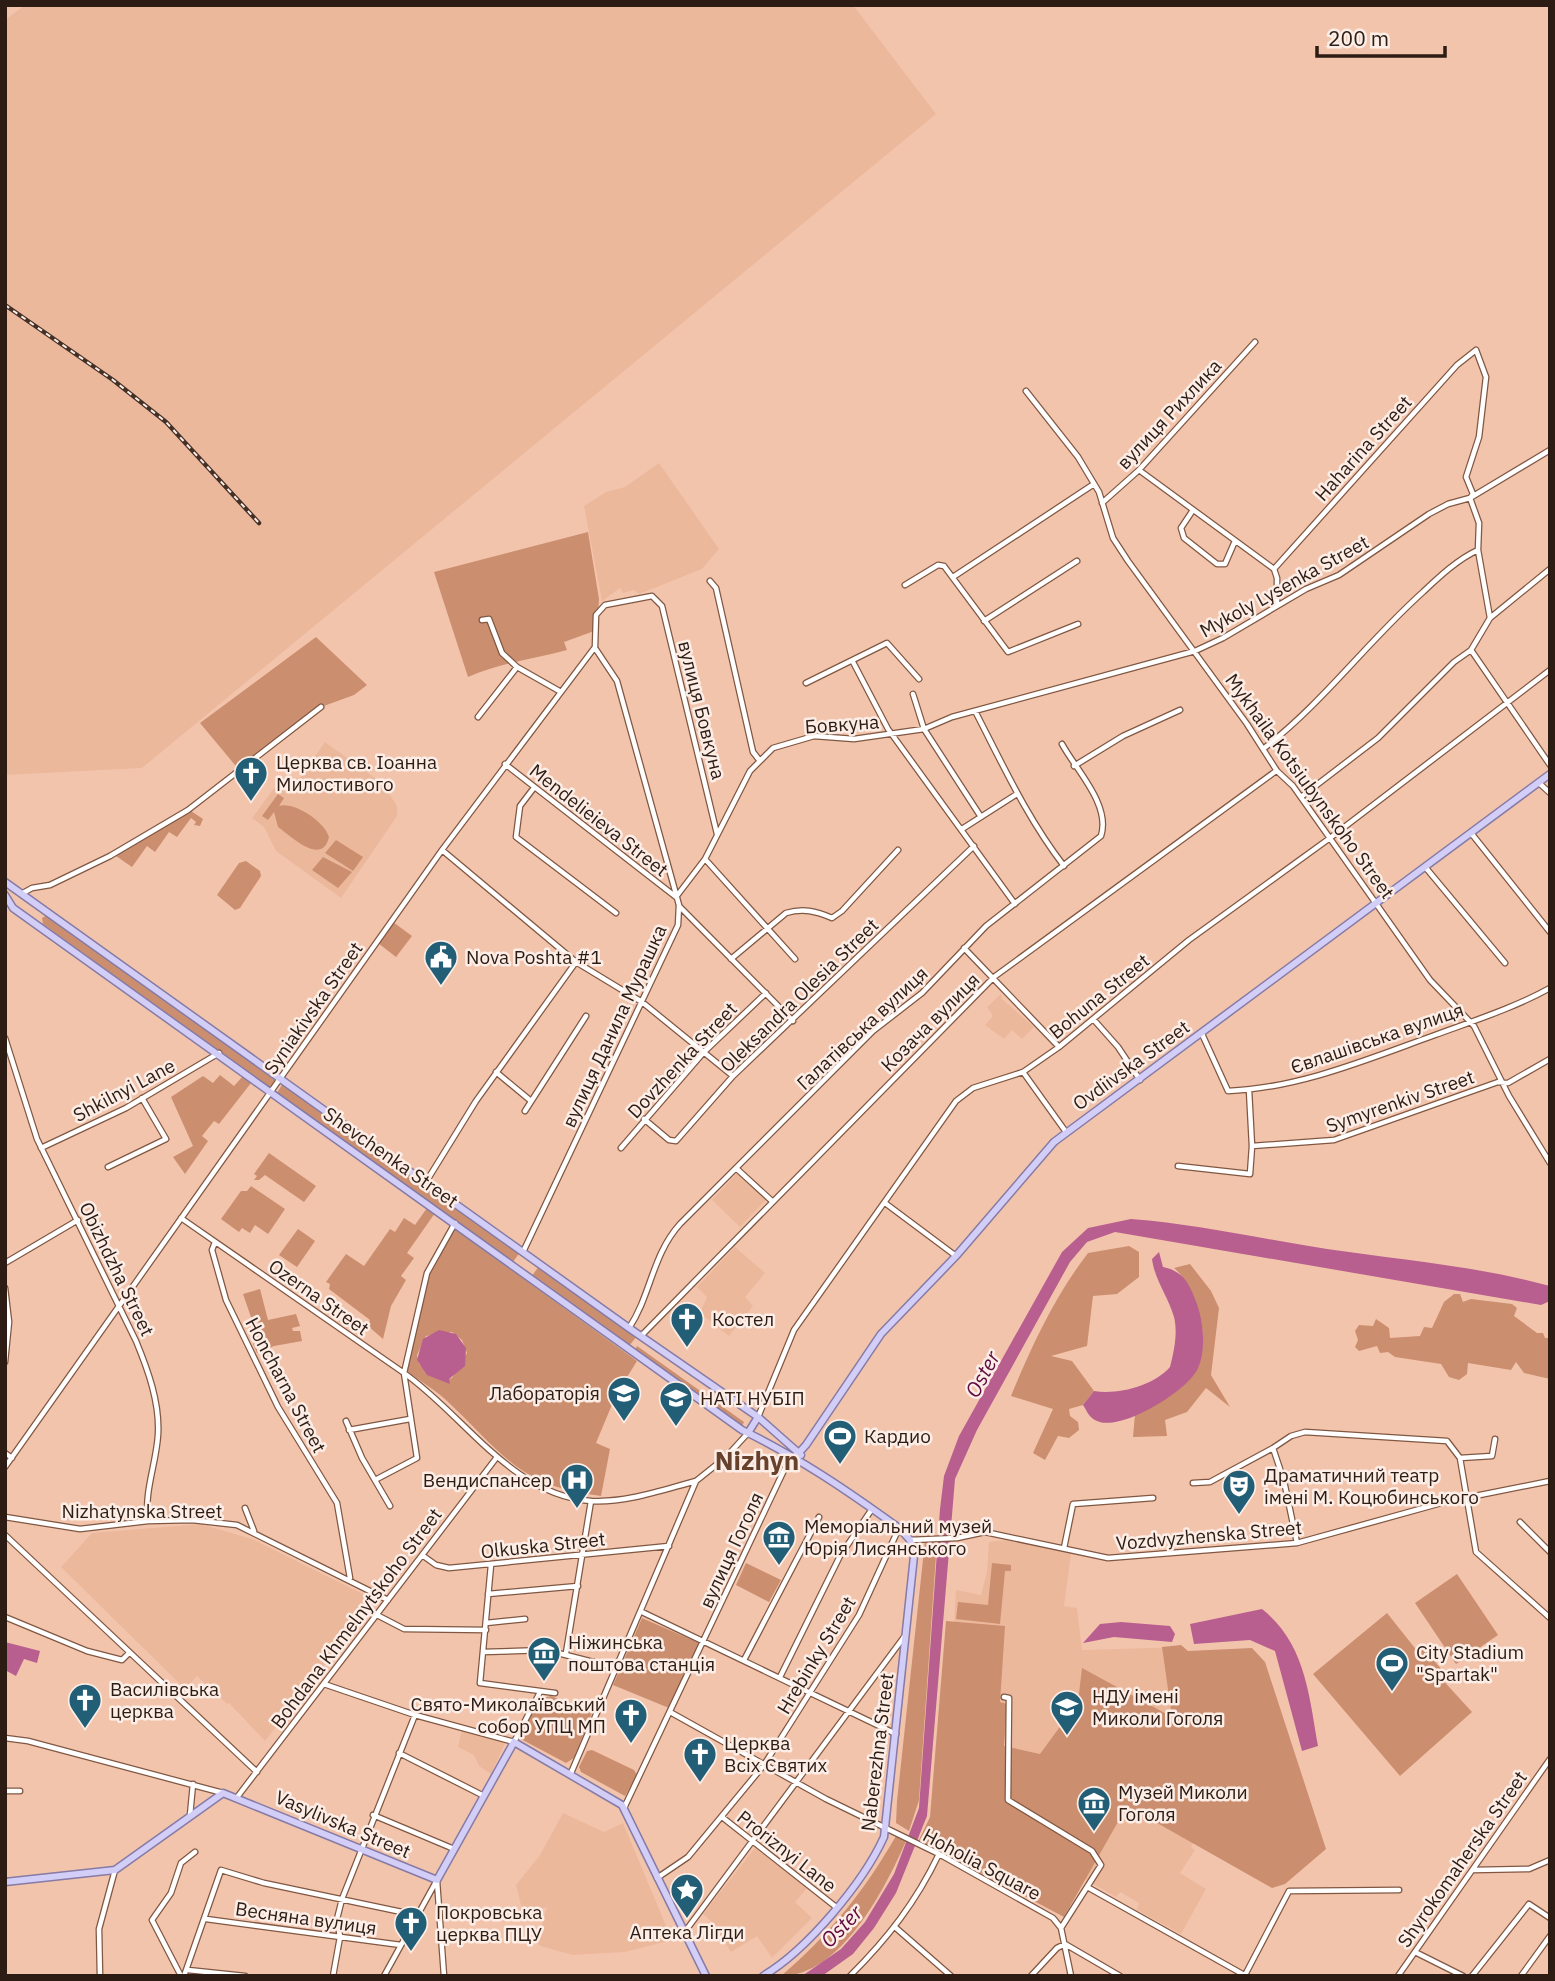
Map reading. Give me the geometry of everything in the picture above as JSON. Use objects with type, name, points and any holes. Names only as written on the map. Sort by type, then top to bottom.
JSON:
[{"type":"main road","name":"Ovdiivska Street","points":[[794,1458],[874,1342],[956,1256],[1040,1156],[1066,1132],[1140,1080],[1550,774]]},
{"type":"main road","name":"Shevchenka Street","points":[[5,882],[629,1328],[758,1417],[799,1452]]},
{"type":"main road","points":[[11,894],[24,894],[25,906],[10,904],[11,894]]},
{"type":"main road","name":"Shevchenka Street","points":[[10,904],[748,1433],[794,1458],[803,1460]]},
{"type":"main road","points":[[514,1265],[523,1252]]},
{"type":"main road","points":[[631,1350],[641,1336]]},
{"type":"main road","points":[[748,1433],[758,1417]]},
{"type":"main road","points":[[799,1452],[803,1460],[901,1530],[909,1540]]},
{"type":"main road","name":"Naberezhna Street","points":[[763,1976],[789,1956],[836,1907],[872,1859],[886,1829],[914,1556],[909,1540]]},
{"type":"main road","points":[[437,1880],[514,1742],[571,1773],[624,1808],[705,1976]]},
{"type":"main road","points":[[5,1882],[116,1870],[223,1793]]},
{"type":"main road","name":"Vasylivska Street","points":[[223,1793],[238,1796],[437,1880]]},
{"type":"street","name":"вулиця Рихлика","points":[[1102,503],[1139,470],[1255,342]]},
{"type":"street","name":"Haharina Street","points":[[1274,569],[1457,365],[1476,350],[1486,377],[1479,437],[1466,477],[1474,494],[1470,498]]},
{"type":"street","name":"Mykhaila Kotsiubynskoho Street","points":[[1026,391],[1078,457],[1094,484],[1113,538],[1277,771],[1301,797],[1378,903],[1430,980],[1455,1003],[1481,1038],[1503,1083],[1550,1163]]},
{"type":"street","name":"Mykoly Lysenka Street","points":[[892,734],[924,729],[975,712],[1195,651],[1339,575],[1448,504],[1470,498],[1550,450]]},
{"type":"street","points":[[1139,470],[1274,569],[1277,578],[1277,606]]},
{"type":"street","points":[[953,577],[1094,484]]},
{"type":"street","points":[[1470,498],[1479,523],[1478,550],[1490,618]]},
{"type":"street","points":[[1193,510],[1181,528],[1184,537],[1217,564],[1225,564],[1235,541]]},
{"type":"street","points":[[1263,749],[1307,714],[1366,646],[1406,607],[1478,550]]},
{"type":"street","points":[[984,621],[1077,561]]},
{"type":"street","points":[[905,585],[938,565],[944,566],[1007,652],[1078,624]]},
{"type":"street","points":[[1301,797],[1378,738],[1454,662],[1471,650],[1490,618],[1550,569]]},
{"type":"street","points":[[710,581],[716,588],[753,752],[760,761]]},
{"type":"street","name":"вулиця Бовкуна","points":[[595,647],[596,615],[605,605],[652,596],[662,606],[718,834]]},
{"type":"street","points":[[482,620],[489,620],[502,653],[517,667],[561,692]]},
{"type":"street","points":[[806,683],[887,643],[919,679]]},
{"type":"street","name":"Syniakivska Street","points":[[5,1467],[442,850],[595,647]]},
{"type":"street","name":"вулиця Данила Мурашка","points":[[523,1252],[678,925],[679,905],[617,681],[595,647]]},
{"type":"street","points":[[1471,650],[1550,765]]},
{"type":"street","points":[[853,662],[892,734],[1015,904]]},
{"type":"street","points":[[478,717],[517,667]]},
{"type":"street","name":"Bohuna Street","points":[[758,1417],[793,1330],[956,1101],[973,1088],[1023,1072],[1059,1046],[1189,940],[1331,838],[1550,670]]},
{"type":"street","points":[[913,694],[924,729],[981,817]]},
{"type":"street","points":[[24,894],[35,887],[50,885],[110,856],[188,810],[321,707]]},
{"type":"street","points":[[1074,766],[1122,736],[1180,710]]},
{"type":"street","points":[[975,712],[1017,794],[1064,866]]},
{"type":"street","name":"Бовкуна","points":[[676,897],[705,859],[750,771],[773,748],[814,736],[854,739],[892,734]]},
{"type":"street","name":"Галатівська вулиця","points":[[629,1328],[642,1305],[666,1240],[873,1031],[922,993],[964,948],[1015,904],[1101,836],[1103,828],[1100,807],[1062,744]]},
{"type":"street","name":"Mendelieieva Street","points":[[505,764],[533,789],[676,897]]},
{"type":"street","name":"Козача вулиця","points":[[641,1336],[993,977],[1277,771]]},
{"type":"street","points":[[1539,783],[1550,793]]},
{"type":"street","points":[[533,789],[520,806],[516,837],[616,913]]},
{"type":"street","points":[[962,829],[1017,794]]},
{"type":"street","points":[[1471,834],[1550,932]]},
{"type":"street","name":"Oleksandra Olesia Street","points":[[644,1119],[669,1140],[676,1141],[733,1076],[974,846]]},
{"type":"street","points":[[442,850],[576,962],[642,1002],[733,1076]]},
{"type":"street","points":[[731,959],[786,913],[797,910],[817,911],[832,918],[842,911],[898,850]]},
{"type":"street","points":[[705,859],[795,959]]},
{"type":"street","points":[[1426,867],[1505,963]]},
{"type":"street","points":[[5,911],[10,904]]},
{"type":"street","points":[[679,905],[793,1021]]},
{"type":"street","points":[[964,948],[1059,1046]]},
{"type":"street","points":[[426,1182],[496,1072],[576,962]]},
{"type":"street","name":"Євлашівська вулиця","points":[[1249,1090],[1345,1068],[1469,1023],[1550,988]]},
{"type":"street","name":"Dovzhenka Street","points":[[621,1148],[704,1052],[766,993]]},
{"type":"street","points":[[526,1111],[586,1016]]},
{"type":"street","points":[[1094,1020],[1118,1047],[1140,1080]]},
{"type":"street","points":[[1178,1166],[1250,1174],[1252,1146],[1249,1090],[1228,1091],[1202,1034]]},
{"type":"street","name":"Obizhdzha Street","points":[[5,1038],[41,1148],[136,1341],[153,1392],[158,1432],[147,1491],[148,1521]]},
{"type":"street","name":"Shkilnyi Lane","points":[[41,1148],[142,1098],[219,1053]]},
{"type":"street","name":"Symyrenkiv Street","points":[[1252,1146],[1334,1140],[1503,1083],[1550,1059]]},
{"type":"street","points":[[496,1072],[531,1101]]},
{"type":"street","points":[[1023,1072],[1066,1132]]},
{"type":"street","points":[[108,1167],[166,1139],[142,1098]]},
{"type":"street","points":[[737,1169],[773,1202]]},
{"type":"street","points":[[884,1203],[956,1256]]},
{"type":"street","name":"Ozerna Street","points":[[181,1218],[404,1373],[440,1401],[497,1457],[547,1490],[591,1501],[642,1496],[696,1481]]},
{"type":"street","points":[[5,1264],[78,1220]]},
{"type":"street","points":[[375,1480],[417,1458],[404,1373],[427,1273],[455,1222]]},
{"type":"street","name":"Honcharna Street","points":[[215,1242],[212,1250],[230,1308],[286,1423],[340,1509],[350,1579]]},
{"type":"street","points":[[5,1288],[9,1322],[5,1362]]},
{"type":"street","points":[[349,1430],[410,1419]]},
{"type":"street","points":[[346,1421],[390,1506]]},
{"type":"street","points":[[1193,1483],[1210,1482],[1291,1436],[1305,1432],[1404,1436],[1447,1441],[1460,1458],[1475,1552],[1550,1618]]},
{"type":"street","points":[[571,1773],[696,1481],[726,1457],[748,1433]]},
{"type":"street","points":[[1460,1458],[1492,1456],[1495,1439]]},
{"type":"street","points":[[1273,1448],[1284,1482],[1297,1543]]},
{"type":"street","points":[[5,1453],[12,1458]]},
{"type":"street","name":"Bohdana Khmelnytskoho Street","points":[[238,1796],[497,1457]]},
{"type":"street","name":"вулиця Гоголя","points":[[624,1808],[786,1466],[794,1458]]},
{"type":"street","name":"Vozdvyzhenska Street","points":[[909,1540],[957,1538],[990,1532],[1108,1558],[1297,1543],[1466,1497],[1550,1480]]},
{"type":"street","points":[[1064,1548],[1073,1504],[1153,1498]]},
{"type":"street","points":[[566,1653],[591,1501]]},
{"type":"street","points":[[245,1508],[254,1532]]},
{"type":"street","points":[[779,1677],[840,1556],[872,1509]]},
{"type":"street","name":"Nizhatynska Street","points":[[5,1517],[80,1529],[148,1521],[215,1522],[254,1532],[388,1600]]},
{"type":"street","points":[[744,1660],[819,1517]]},
{"type":"street","points":[[1520,1522],[1550,1552]]},
{"type":"street","name":"Hrebinky Street","points":[[657,1878],[688,1857],[764,1765],[859,1615],[901,1530]]},
{"type":"street","points":[[5,1535],[257,1772]]},
{"type":"street","name":"Olkuska Street","points":[[422,1555],[443,1568],[670,1546]]},
{"type":"street","points":[[491,1565],[480,1683],[539,1694],[555,1693]]},
{"type":"street","points":[[488,1594],[578,1586]]},
{"type":"street","points":[[642,1612],[896,1734]]},
{"type":"street","points":[[377,1615],[404,1629],[485,1630]]},
{"type":"street","points":[[5,1617],[87,1651],[122,1660],[129,1653]]},
{"type":"street","points":[[486,1623],[525,1619]]},
{"type":"street","points":[[684,1933],[907,1633]]},
{"type":"street","points":[[483,1652],[538,1650],[566,1653],[617,1668]]},
{"type":"street","points":[[324,1684],[415,1715],[514,1742],[539,1694]]},
{"type":"street","points":[[1004,1697],[1009,1698],[1008,1800],[1092,1851],[1101,1865],[1089,1888],[1061,1928],[1071,1976]]},
{"type":"street","name":"Hoholia Square","points":[[670,1712],[797,1783],[898,1836],[939,1854],[1048,1915],[1061,1928]]},
{"type":"street","points":[[333,1976],[340,1937],[337,1919],[342,1899],[373,1815],[415,1715]]},
{"type":"street","points":[[5,1738],[28,1741],[223,1793]]},
{"type":"street","points":[[399,1753],[484,1796]]},
{"type":"street","name":"Shyrokomaherska Street","points":[[1398,1976],[1550,1759]]},
{"type":"street","points":[[190,1815],[193,1784]]},
{"type":"street","points":[[5,1791],[20,1791]]},
{"type":"street","points":[[373,1815],[455,1849]]},
{"type":"street","name":"Proriznyi Lane","points":[[722,1817],[836,1907]]},
{"type":"street","points":[[188,1970],[182,1976],[152,1920],[171,1894],[181,1863],[195,1852]]},
{"type":"street","points":[[850,1976],[896,1928],[920,1893],[939,1854]]},
{"type":"street","points":[[1473,1870],[1529,1869],[1550,1860]]},
{"type":"street","points":[[100,1976],[99,1929],[116,1870]]},
{"type":"street","points":[[188,1970],[187,1963],[206,1919],[221,1870],[264,1883],[416,1915]]},
{"type":"street","points":[[384,1976],[437,1880]]},
{"type":"street","points":[[437,1880],[444,1976]]},
{"type":"street","points":[[1089,1888],[1246,1975],[1289,1891],[1399,1890]]},
{"type":"street","points":[[1472,1976],[1529,1904],[1550,1918]]},
{"type":"street","name":"Весняна вулиця","points":[[206,1919],[401,1945]]},
{"type":"street","points":[[896,1928],[951,1976]]},
{"type":"street","points":[[1521,1976],[1550,1936]]},
{"type":"street","points":[[1031,1976],[1057,1948],[1065,1944]]},
{"type":"street","points":[[1065,1944],[1120,1976]]},
{"type":"street","points":[[1415,1952],[1463,1976]]},
{"type":"street","points":[[188,1970],[245,1976]]},
{"type":"shaded area","points":[[25,5],[853,5],[936,114],[142,768],[5,775],[5,20]]},
{"type":"shaded area","points":[[659,463],[719,549],[702,569],[639,594],[634,590],[623,593],[620,588],[602,601],[584,506],[606,492],[625,487]]},
{"type":"shaded area","points":[[588,532],[599,599],[597,630],[564,642],[567,650],[504,665],[468,677],[434,572]]},
{"type":"shaded area","points":[[316,637],[367,685],[354,695],[321,707],[240,771],[200,723]]},
{"type":"shaded area","points":[[325,742],[382,783],[397,806],[397,816],[341,898],[276,851],[264,827],[252,818],[278,783],[300,778]]},
{"type":"shaded area","points":[[278,794],[284,798],[279,806],[285,805],[300,810],[322,825],[329,837],[325,846],[320,849],[306,847],[278,827],[274,812],[268,820],[262,816]]},
{"type":"shaded area","points":[[191,811],[203,819],[200,826],[194,825],[196,822],[191,818],[177,837],[169,832],[155,852],[147,846],[132,867],[116,856]]},
{"type":"shaded area","points":[[336,840],[363,857],[353,871],[325,853]]},
{"type":"shaded area","points":[[323,857],[352,872],[338,888],[312,870]]},
{"type":"shaded area","points":[[246,861],[260,871],[261,876],[240,908],[235,910],[217,895],[239,863]]},
{"type":"shaded area","points":[[47,915],[277,1079],[270,1088],[43,924],[42,918]]},
{"type":"shaded area","points":[[393,922],[412,936],[396,957],[378,943]]},
{"type":"shaded area","points":[[1001,994],[1002,999],[1034,1027],[1022,1039],[1012,1030],[1004,1039],[985,1025],[993,1016],[987,1007]]},
{"type":"shaded area","points":[[220,1075],[234,1086],[243,1076],[251,1083],[219,1124],[214,1121],[202,1136],[208,1141],[185,1174],[173,1157],[193,1146],[171,1097],[203,1076],[213,1083]]},
{"type":"shaded area","points":[[283,1083],[520,1252],[513,1262],[277,1093]]},
{"type":"shaded area","points":[[269,1153],[316,1186],[304,1202],[265,1175],[254,1180],[257,1176],[254,1174]]},
{"type":"shaded area","points":[[737,1173],[767,1199],[740,1227],[712,1200]]},
{"type":"shaded area","points":[[251,1186],[285,1209],[268,1234],[255,1225],[250,1233],[242,1228],[239,1232],[221,1219],[241,1191],[247,1191]]},
{"type":"shaded area","points":[[427,1208],[435,1213],[407,1253],[414,1258],[401,1276],[406,1280],[391,1306],[383,1339],[368,1326],[370,1320],[329,1289],[330,1284],[326,1282],[346,1254],[364,1266],[390,1229],[395,1232],[404,1218],[415,1225]]},
{"type":"shaded area","name":"Oster","points":[[1131,1219],[1495,1273],[1550,1286],[1550,1301],[1541,1305],[1115,1232],[1087,1242],[1070,1262],[977,1430],[955,1479],[927,1816],[896,1893],[874,1928],[853,1954],[822,1976],[802,1976],[841,1949],[865,1922],[894,1874],[919,1808],[940,1509],[944,1476],[959,1436],[1062,1252],[1088,1228]]},
{"type":"shaded area","points":[[298,1229],[315,1241],[297,1267],[279,1255]]},
{"type":"shaded area","points":[[455,1229],[637,1361],[616,1395],[596,1443],[610,1449],[601,1496],[549,1484],[530,1475],[498,1451],[441,1396],[407,1371],[429,1276]],"holes":[[[452,1332],[462,1340],[467,1353],[452,1378],[445,1380],[419,1364],[417,1355],[426,1336]]]},
{"type":"shaded area","points":[[1129,1246],[1139,1252],[1139,1277],[1117,1294],[1093,1296],[1087,1346],[1051,1356],[1072,1361],[1094,1391],[1083,1405],[1069,1409],[1070,1416],[1078,1422],[1079,1430],[1069,1438],[1058,1436],[1045,1460],[1033,1453],[1053,1409],[1011,1396],[1045,1322],[1088,1253]]},
{"type":"shaded area","points":[[735,1247],[765,1273],[745,1297],[753,1306],[729,1336],[700,1313],[707,1297],[697,1287]]},
{"type":"shaded area","points":[[1159,1252],[1163,1267],[1184,1278],[1198,1307],[1202,1324],[1201,1360],[1192,1377],[1181,1388],[1153,1407],[1122,1421],[1097,1421],[1083,1405],[1094,1391],[1114,1392],[1135,1388],[1163,1374],[1170,1367],[1176,1329],[1152,1259]]},
{"type":"shaded area","points":[[1190,1264],[1211,1291],[1219,1308],[1211,1375],[1230,1407],[1206,1388],[1187,1412],[1165,1420],[1167,1436],[1133,1437],[1135,1414],[1153,1406],[1182,1386],[1200,1359],[1203,1344],[1202,1325],[1190,1289],[1174,1268]]},
{"type":"shaded area","points":[[539,1266],[637,1336],[629,1346],[532,1276]]},
{"type":"shaded area","points":[[260,1289],[268,1320],[296,1314],[300,1326],[292,1328],[293,1331],[300,1331],[302,1341],[274,1346],[257,1353],[253,1344],[259,1340],[257,1335],[261,1332],[258,1321],[253,1323],[243,1294]]},
{"type":"shaded area","points":[[1454,1294],[1460,1294],[1463,1302],[1471,1299],[1512,1304],[1517,1308],[1514,1316],[1537,1333],[1543,1333],[1545,1338],[1550,1338],[1550,1379],[1524,1373],[1516,1362],[1511,1370],[1468,1363],[1467,1374],[1459,1380],[1449,1377],[1441,1364],[1395,1357],[1388,1352],[1380,1353],[1377,1346],[1359,1351],[1355,1347],[1358,1340],[1355,1331],[1359,1325],[1373,1326],[1376,1319],[1389,1328],[1390,1338],[1420,1336],[1424,1327],[1432,1328],[1444,1302]]},
{"type":"shaded area","points":[[439,1330],[456,1334],[466,1348],[465,1366],[449,1379],[450,1384],[427,1375],[417,1360],[423,1339]]},
{"type":"shaded area","points":[[637,1346],[744,1422],[742,1426],[635,1350]]},
{"type":"shaded area","points":[[201,1524],[252,1539],[375,1600],[265,1741],[229,1703],[197,1676],[185,1689],[61,1567],[92,1533]]},
{"type":"shaded area","name":"НДУ імені Миколи Гоголя","points":[[1006,1540],[1071,1554],[1064,1606],[1077,1608],[1082,1650],[1184,1647],[1212,1701],[1200,1832],[1191,1847],[1195,1850],[1180,1873],[1206,1889],[1181,1934],[1137,1910],[1139,1903],[1120,1892],[1116,1897],[1025,1845],[954,1624],[956,1590],[981,1595],[987,1572],[989,1542]]},
{"type":"shaded area","points":[[925,1541],[937,1541],[919,1800],[909,1831],[896,1823],[897,1801]]},
{"type":"shaded area","points":[[746,1563],[781,1580],[769,1602],[736,1585]]},
{"type":"shaded area","points":[[992,1563],[1011,1565],[1011,1571],[1005,1571],[1000,1624],[956,1619],[958,1602],[988,1605]]},
{"type":"shaded area","points":[[1457,1574],[1498,1635],[1456,1664],[1415,1603]]},
{"type":"shaded area","points":[[1262,1609],[1288,1637],[1303,1671],[1318,1746],[1302,1751],[1275,1651],[1250,1640],[1194,1644],[1190,1624]]},
{"type":"shaded area","name":"City Stadium \"Spartak\"","points":[[1387,1613],[1418,1652],[1423,1648],[1443,1671],[1439,1676],[1472,1712],[1400,1776],[1313,1674]]},
{"type":"shaded area","points":[[642,1618],[699,1643],[669,1708],[613,1685]]},
{"type":"shaded area","points":[[946,1621],[1005,1626],[1000,1702],[1007,1704],[1004,1746],[1040,1754],[1078,1702],[1082,1668],[1172,1717],[1162,1647],[1181,1645],[1188,1651],[1252,1648],[1265,1662],[1326,1849],[1285,1884],[1272,1888],[1127,1806],[1064,1917],[919,1840],[930,1817]]},
{"type":"shaded area","points":[[1121,1622],[1170,1626],[1175,1634],[1172,1642],[1114,1637],[1083,1643],[1100,1624]]},
{"type":"shaded area","points":[[5,1642],[40,1651],[37,1663],[24,1659],[16,1676],[5,1670]]},
{"type":"shaded area","points":[[551,1696],[592,1713],[574,1758],[566,1763],[519,1738],[540,1699]]},
{"type":"shaded area","points":[[462,1729],[505,1743],[491,1774],[479,1766],[474,1755],[458,1747]]},
{"type":"shaded area","points":[[592,1750],[634,1770],[637,1775],[625,1796],[581,1772],[579,1767],[587,1751]]},
{"type":"shaded area","points":[[563,1813],[604,1832],[623,1823],[672,1940],[625,1952],[573,1955],[540,1946],[537,1941],[547,1907],[523,1913],[516,1885],[540,1855]]},
{"type":"shaded area","points":[[896,1836],[906,1841],[886,1882],[858,1926],[823,1962],[803,1972],[781,1976],[845,1911]]},
{"type":"shaded area","points":[[755,1848],[807,1888],[795,1902],[812,1918],[772,1958],[757,1936],[731,1952],[712,1922],[703,1914]]},
{"type":"railway","points":[[5,305],[113,380],[166,422],[259,523]]},
{"type":"place","name":"Церква св. Іоанна Милостивого","points":[[251,803]]},
{"type":"place","name":"Nova Poshta #1","points":[[441,987]]},
{"type":"place","name":"Костел","points":[[687,1349]]},
{"type":"place","name":"Лабораторія","points":[[624,1423]]},
{"type":"place","name":"НАТІ НУБІП","points":[[676,1428]]},
{"type":"place","name":"Кардио","points":[[840,1466]]},
{"type":"place","name":"Вендиспансер","points":[[577,1510]]},
{"type":"place","name":"Драматичний театр імені М. Коцюбинського","points":[[1239,1516]]},
{"type":"place","name":"Меморіальний музей Юрія Лисянського","points":[[779,1567]]},
{"type":"place","name":"Ніжинська поштова станція","points":[[544,1683]]},
{"type":"place","name":"City Stadium \"Spartak\"","points":[[1392,1693]]},
{"type":"place","name":"Василівська церква","points":[[85,1730]]},
{"type":"place","name":"НДУ імені Миколи Гоголя","points":[[1067,1737]]},
{"type":"place","name":"Свято-Миколаївський собор УПЦ МП","points":[[631,1745]]},
{"type":"place","name":"Церква Всіх Святих","points":[[700,1784]]},
{"type":"place","name":"Музей Миколи Гоголя","points":[[1094,1833]]},
{"type":"place","name":"Аптека Лігди","points":[[687,1920]]},
{"type":"place","name":"Покровська церква ПЦУ","points":[[411,1953]]},
{"type":"district","name":"Nizhyn","points":[[757,1460]]}]
